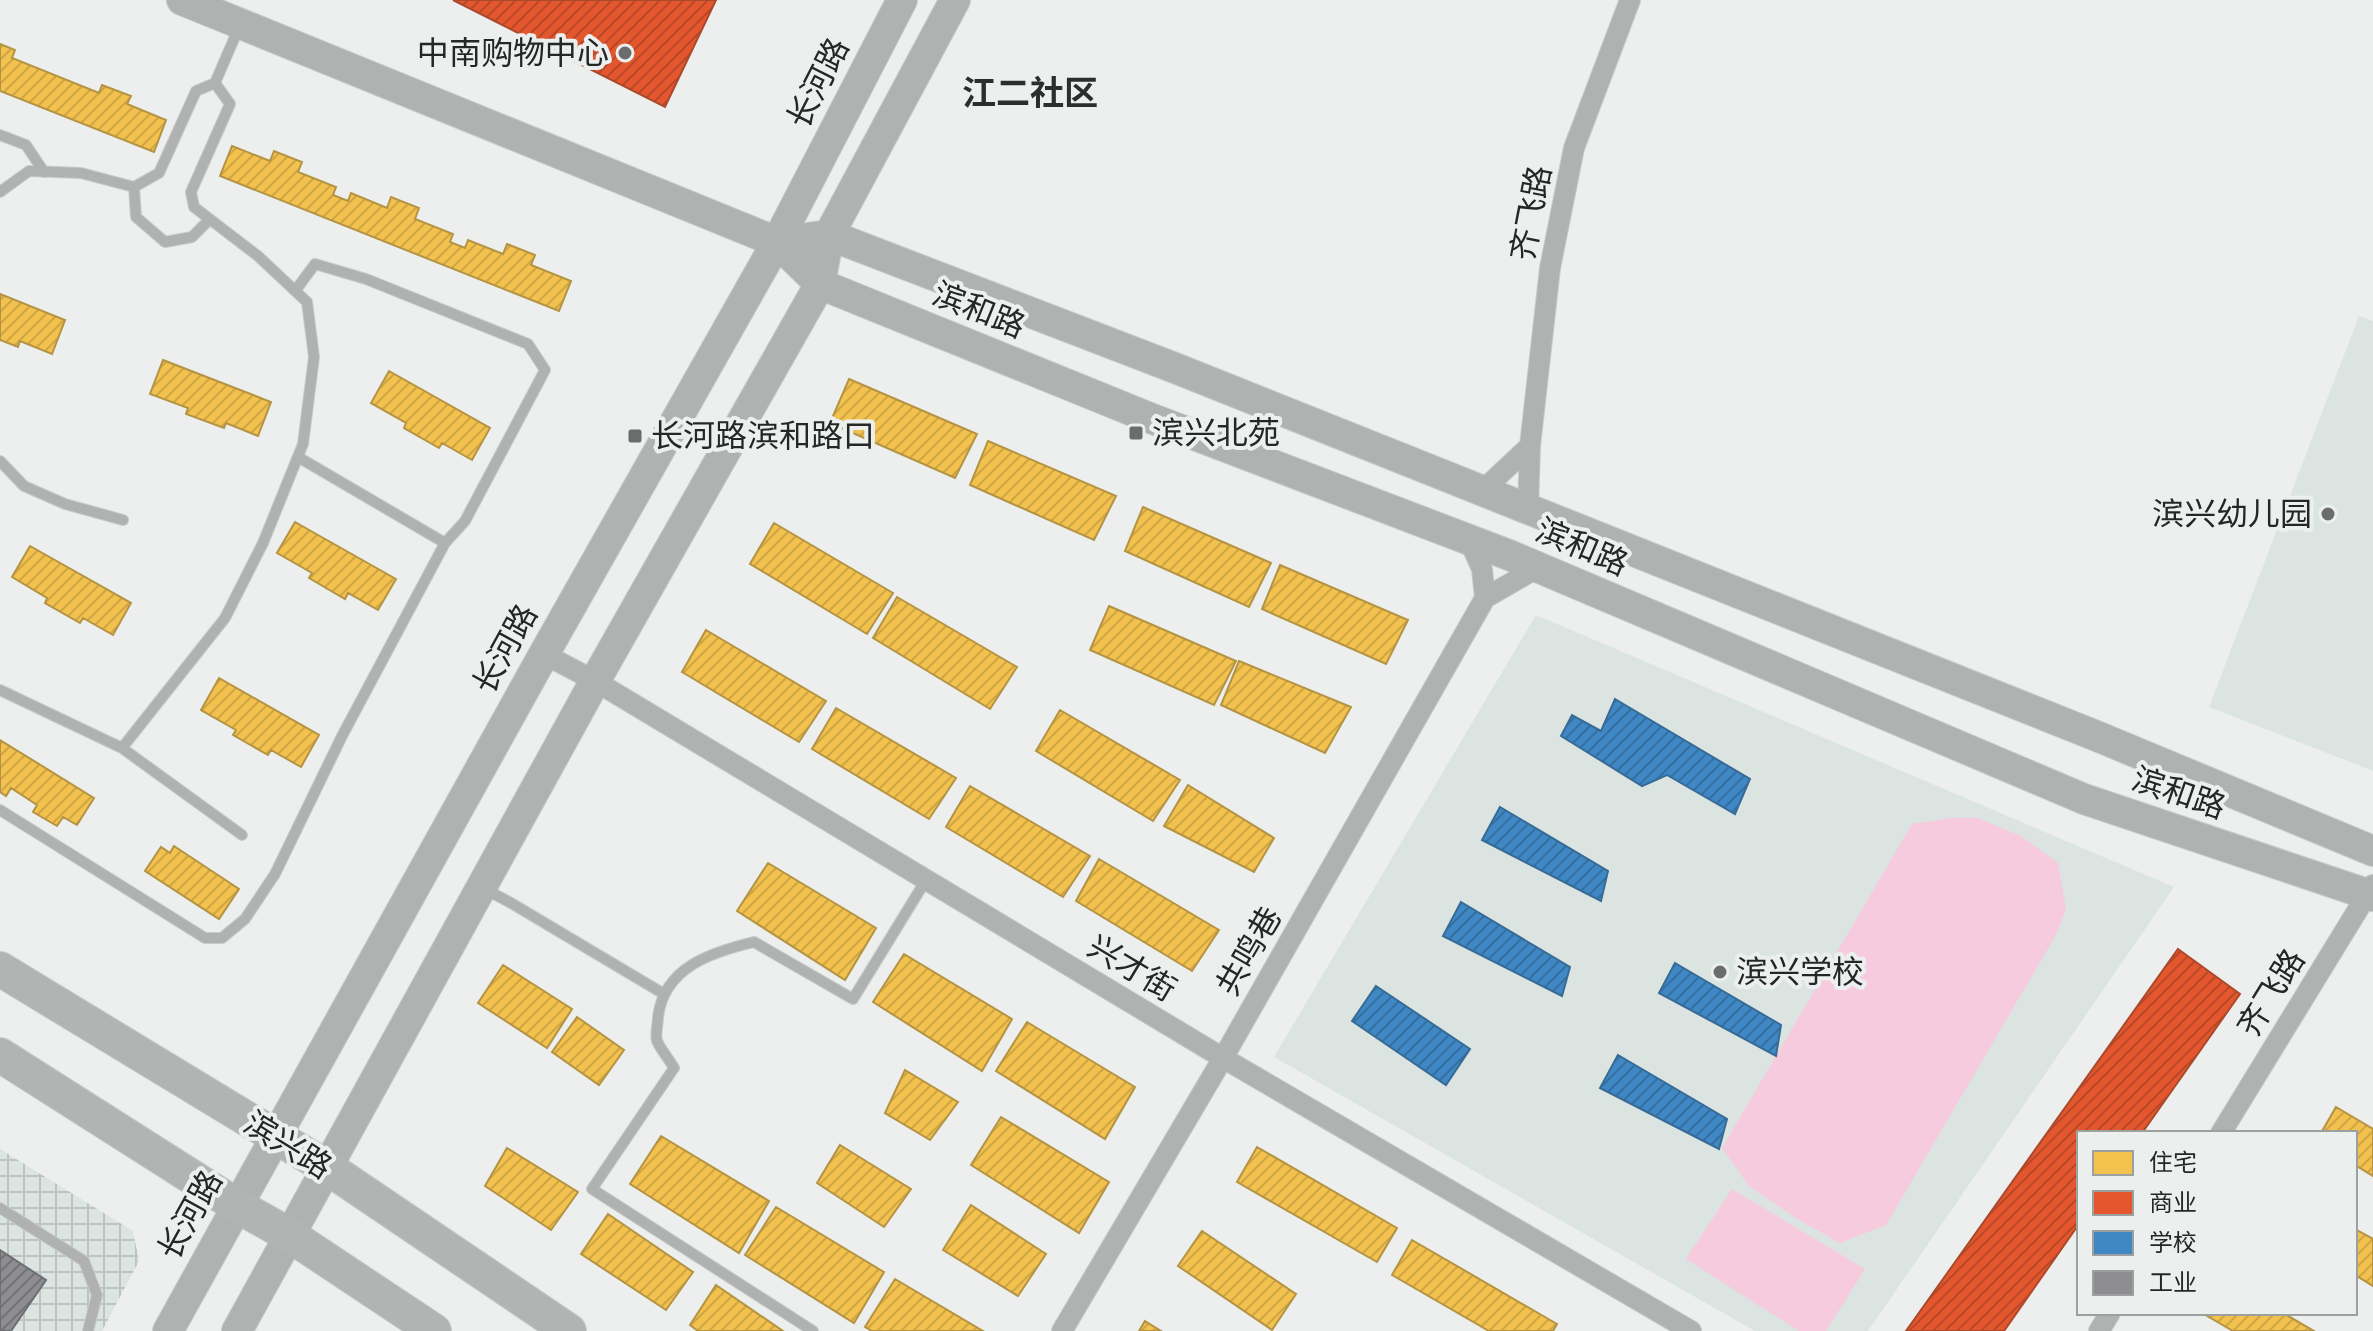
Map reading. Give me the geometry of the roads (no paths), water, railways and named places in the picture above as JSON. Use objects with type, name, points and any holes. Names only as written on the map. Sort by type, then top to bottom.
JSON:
[{"type":"main road","name":"滨和路","points":[[182,0],[777,242],[820,284],[1150,418],[1469,540],[2084,799],[2371,892]]},
{"type":"main road","name":"长河路","points":[[168,1331],[777,242],[902,0]]},
{"type":"main road","points":[[237,1331],[595,681],[820,284],[829,235],[955,0]]},
{"type":"main road","name":"滨和路","points":[[777,242],[829,235],[1175,368],[2099,737],[2373,851]]},
{"type":"main road","name":"滨兴路","points":[[0,969],[328,1168],[569,1331]]},
{"type":"main road","points":[[0,1055],[236,1205],[291,1236],[434,1331]]},
{"type":"street","name":"齐飞路","points":[[1528,510],[1530,446],[1550,268],[1574,148],[1630,0]]},
{"type":"street","points":[[1482,491],[1530,446]]},
{"type":"street","points":[[1469,540],[1482,569],[1485,598],[1537,568]]},
{"type":"street","name":"共鸣巷","points":[[1062,1331],[1223,1058],[1485,598]]},
{"type":"street","name":"兴才街","points":[[544,654],[595,681],[1223,1058],[1691,1331]]},
{"type":"street","name":"齐飞路","points":[[2222,1131],[2371,892]]},
{"type":"lane","points":[[0,192],[29,171],[81,173],[134,187],[159,173],[196,91],[215,83],[240,24]]},
{"type":"lane","points":[[122,748],[225,618],[263,543],[303,444],[314,357],[307,302],[258,256],[194,207],[191,192],[230,104],[215,83]]},
{"type":"lane","points":[[0,135],[26,145],[44,172]]},
{"type":"lane","points":[[134,187],[136,217],[165,242],[192,237],[209,220]]},
{"type":"lane","points":[[0,810],[205,938],[222,938],[245,919],[275,874],[342,736],[445,543],[465,521],[545,370],[528,344],[366,279],[315,264],[295,291]]},
{"type":"lane","points":[[298,457],[445,543]]},
{"type":"lane","points":[[0,461],[24,486],[65,504],[123,520]]},
{"type":"lane","points":[[0,690],[122,748],[242,835]]},
{"type":"lane","points":[[813,1331],[592,1189],[674,1068],[656,1039],[660,1001],[675,976],[724,949],[754,942],[853,999],[926,880]]},
{"type":"lane","points":[[482,888],[664,994]]},
{"type":"lane","points":[[0,1208],[84,1261],[97,1295],[88,1331]]},
{"type":"place","name":"中南购物中心","points":[[625,53]]},
{"type":"place","name":"滨兴北苑","points":[[1136,433]]},
{"type":"place","name":"长河路滨和路口","points":[[635,436]]},
{"type":"place","name":"滨兴幼儿园","points":[[2328,514]]},
{"type":"place","name":"滨兴学校","points":[[1720,972]]},
{"type":"district","name":"江二社区","points":[[1030,93]]}]
